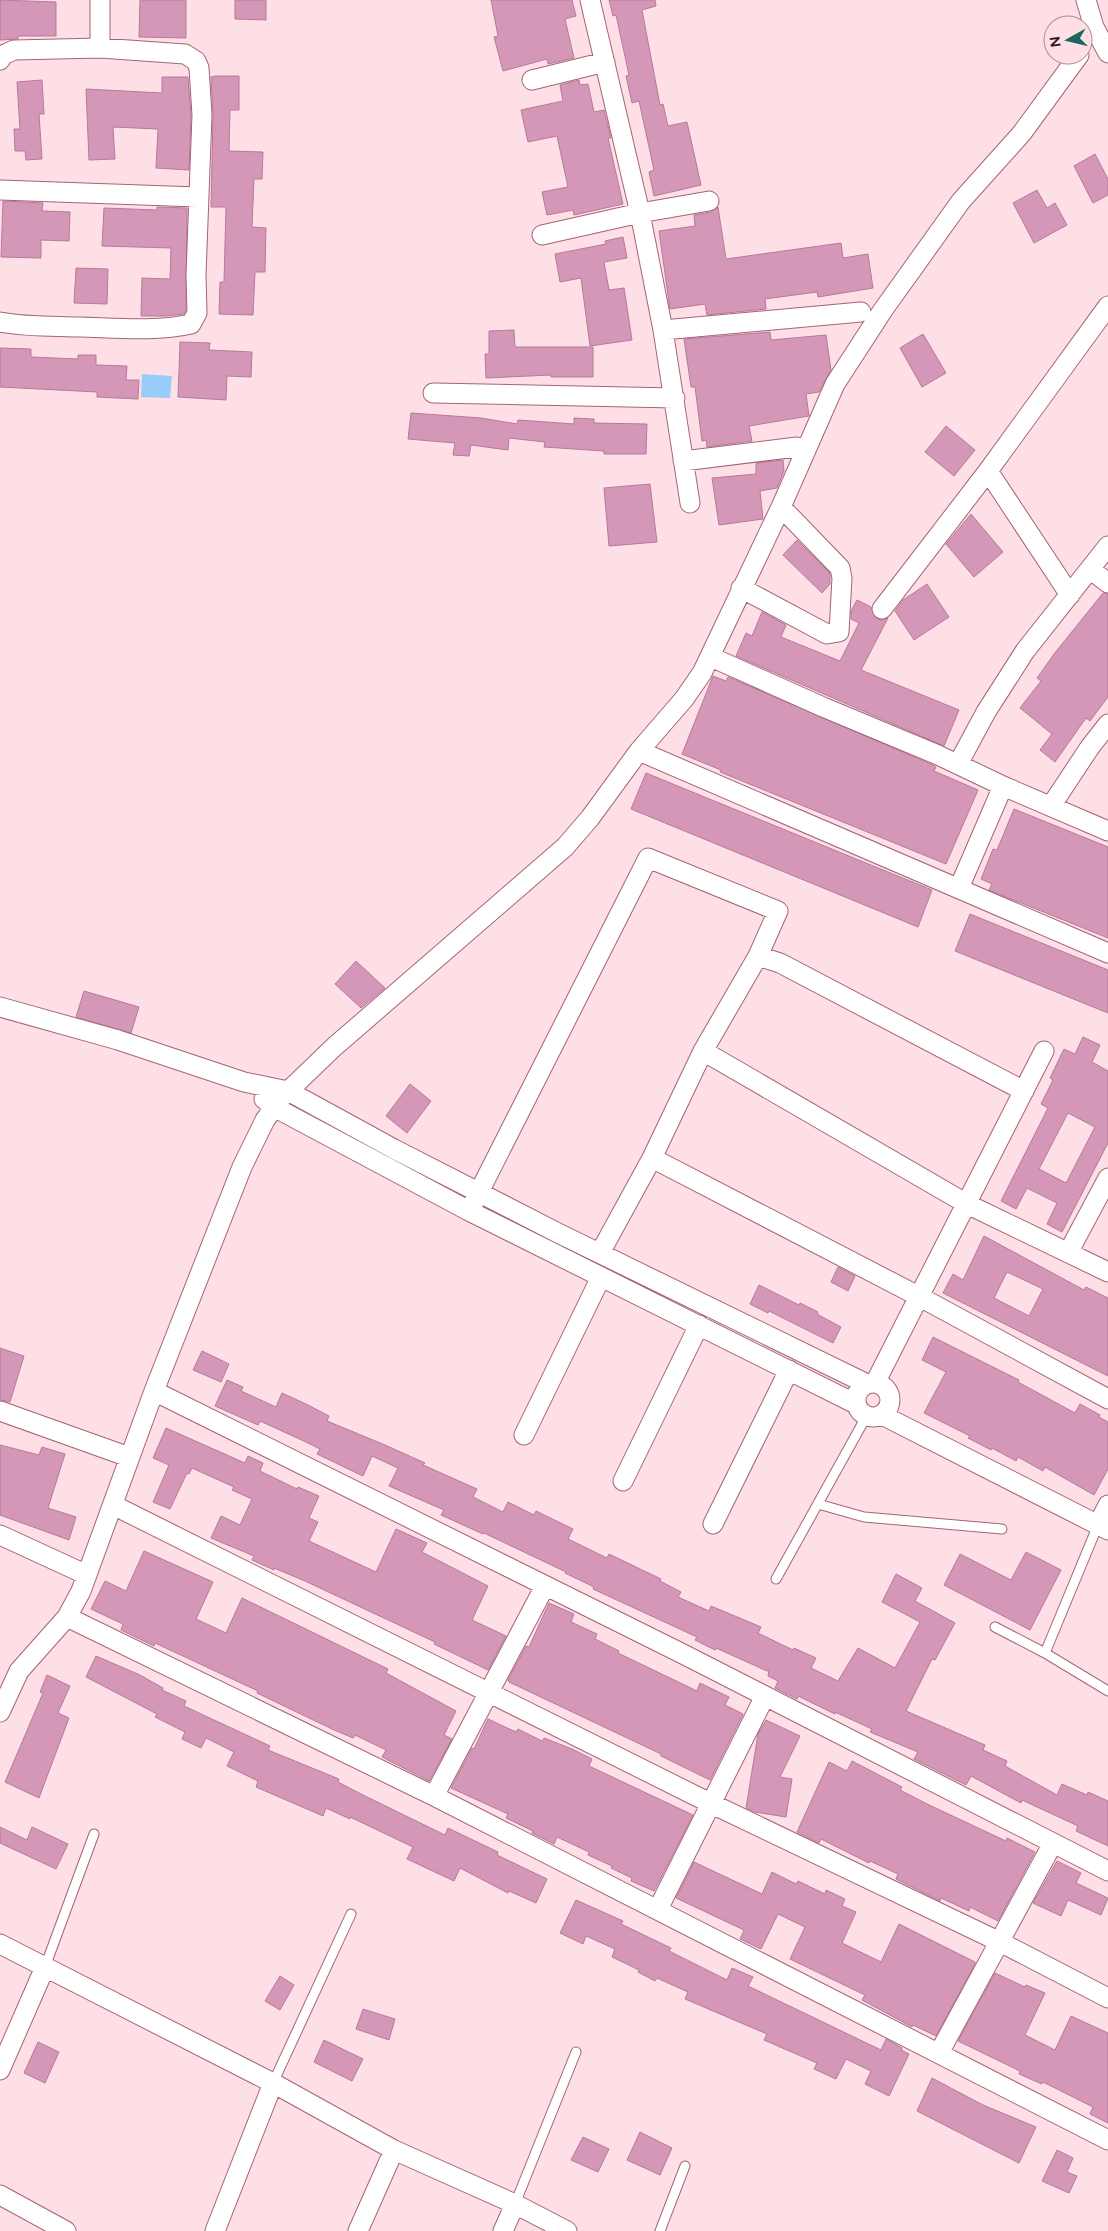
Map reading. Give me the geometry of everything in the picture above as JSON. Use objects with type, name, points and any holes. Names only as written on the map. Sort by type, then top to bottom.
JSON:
[{"type":"street","points":[[100,0],[100,48]]},
{"type":"street","points":[[590,0],[640,213],[663,330],[690,504]]},
{"type":"street","points":[[1086,0],[1094,27],[1108,53]]},
{"type":"street","points":[[0,60],[3,55],[14,50],[100,48],[185,54],[196,61],[202,115],[198,197],[197,313],[191,324],[174,328],[14,325],[0,322]]},
{"type":"street","points":[[532,80],[605,62]]},
{"type":"street","points":[[0,1712],[19,1671],[67,1617],[87,1575],[154,1391],[242,1167],[256,1136],[274,1107],[288,1090],[334,1047],[565,847],[590,818],[639,751],[684,699],[711,657],[741,588],[781,507],[835,384],[883,310],[961,201],[1022,133],[1072,65]]},
{"type":"street","points":[[0,190],[198,197]]},
{"type":"street","points":[[542,235],[640,213],[709,201]]},
{"type":"street","points":[[882,610],[988,471],[1108,306]]},
{"type":"street","points":[[663,330],[861,312]]},
{"type":"street","points":[[433,393],[674,398]]},
{"type":"street","points":[[682,461],[797,447]]},
{"type":"street","points":[[988,471],[1070,595]]},
{"type":"street","points":[[741,588],[827,634],[839,632],[842,578],[840,568],[781,507]]},
{"type":"street","points":[[958,764],[986,712],[1025,651],[1108,546]]},
{"type":"street","points":[[1090,569],[1108,582]]},
{"type":"street","points":[[711,657],[823,708],[958,764],[1003,786],[1108,831]]},
{"type":"street","points":[[1051,806],[1090,747],[1108,724]]},
{"type":"street","points":[[639,751],[1108,953]]},
{"type":"street","points":[[959,888],[1003,786]]},
{"type":"street","points":[[469,1212],[648,858],[778,911],[758,956],[703,1051],[652,1158],[600,1254]]},
{"type":"street","points":[[758,956],[797,972],[1024,1091]]},
{"type":"street","points":[[0,1007],[118,1040],[244,1082],[288,1090],[480,1193],[600,1254],[871,1384],[885,1387],[890,1397],[889,1407],[868,1412]]},
{"type":"street","points":[[703,1051],[967,1204],[1068,1253],[1105,1265]]},
{"type":"street","points":[[868,1412],[858,1392],[871,1384],[920,1297],[1044,1051]]},
{"type":"street","points":[[244,1082],[274,1107],[469,1212],[789,1370],[868,1412],[1103,1527],[1108,1505]]},
{"type":"street","points":[[336,1140],[347,1123]]},
{"type":"street","points":[[652,1158],[920,1297],[1108,1399]]},
{"type":"street","points":[[1068,1253],[1101,1208],[1108,1178]]},
{"type":"street","points":[[524,1435],[601,1277]]},
{"type":"street","points":[[734,1343],[746,1324]]},
{"type":"street","points":[[623,1481],[699,1325]]},
{"type":"street","points":[[713,1524],[789,1370]]},
{"type":"street","points":[[154,1391],[765,1696],[1108,1871]]},
{"type":"street","points":[[0,1411],[129,1457]]},
{"type":"street","points":[[113,1505],[710,1803],[1000,1942],[1108,1998]]},
{"type":"street","points":[[0,1535],[87,1575]]},
{"type":"street","points":[[434,1796],[487,1692],[545,1586]]},
{"type":"street","points":[[67,1617],[434,1796],[1108,2140]]},
{"type":"street","points":[[0,1672],[19,1671]]},
{"type":"street","points":[[658,1909],[765,1696]]},
{"type":"street","points":[[939,2053],[1053,1843]]},
{"type":"street","points":[[0,1944],[273,2083],[394,2150],[515,2204],[567,2231]]},
{"type":"street","points":[[0,2070],[45,1966]]},
{"type":"street","points":[[215,2231],[273,2083]]},
{"type":"street","points":[[358,2231],[394,2150]]},
{"type":"street","points":[[0,2195],[66,2231]]},
{"type":"street","points":[[503,2231],[515,2204]]},
{"type":"lane","points":[[776,1579],[868,1412]]},
{"type":"lane","points":[[818,1504],[864,1517],[1002,1529]]},
{"type":"lane","points":[[1046,1653],[1103,1527]]},
{"type":"lane","points":[[996,1627],[1046,1653],[1108,1691]]},
{"type":"lane","points":[[45,1966],[94,1834]]},
{"type":"lane","points":[[273,2083],[351,1914]]},
{"type":"lane","points":[[515,2204],[576,2052]]},
{"type":"lane","points":[[660,2231],[685,2166]]},
{"type":"water","points":[[142,374],[172,376],[170,398],[141,397]]},
{"type":"building","points":[[0,0],[56,2],[56,36],[18,36],[18,39],[0,40]]},
{"type":"building","points":[[140,0],[186,0],[186,38],[139,37]]},
{"type":"building","points":[[235,0],[266,0],[266,20],[235,19]]},
{"type":"building","points":[[491,0],[572,0],[576,16],[565,19],[574,58],[548,64],[547,59],[503,71],[494,37],[498,36]]},
{"type":"building","points":[[609,0],[655,0],[656,6],[642,10],[660,105],[663,104],[668,126],[687,122],[701,185],[654,196],[649,172],[654,170],[639,101],[632,103],[626,76],[629,75],[616,15],[613,16]]},
{"type":"building","points":[[239,76],[239,110],[230,110],[229,151],[263,152],[262,179],[254,179],[252,227],[266,228],[265,272],[255,272],[253,315],[219,314],[220,282],[224,282],[226,207],[211,207],[213,115],[211,77]]},
{"type":"building","points":[[162,77],[188,77],[191,115],[189,170],[156,168],[158,129],[113,127],[115,159],[89,160],[86,89],[162,93]]},
{"type":"building","points":[[42,80],[44,114],[39,114],[42,159],[26,160],[25,151],[15,151],[14,129],[20,129],[17,82]]},
{"type":"building","points":[[579,80],[580,85],[588,84],[594,112],[604,110],[611,138],[608,138],[623,204],[574,215],[573,210],[547,215],[542,192],[568,187],[557,136],[528,142],[521,110],[563,101],[560,85]]},
{"type":"building","points":[[1095,154],[1108,179],[1108,195],[1093,203],[1074,166]]},
{"type":"building","points":[[1037,190],[1047,208],[1055,203],[1067,225],[1034,243],[1013,203]]},
{"type":"building","points":[[3,201],[43,203],[42,211],[70,212],[69,241],[41,240],[41,258],[1,257]]},
{"type":"building","points":[[157,207],[187,208],[186,310],[184,314],[141,316],[142,278],[170,279],[171,248],[102,246],[104,208],[157,210]]},
{"type":"building","points":[[718,207],[726,259],[841,243],[843,258],[868,254],[873,288],[818,297],[817,292],[765,299],[766,309],[707,315],[705,304],[670,309],[659,231],[695,226],[694,215],[711,212]]},
{"type":"building","points":[[623,237],[627,258],[604,262],[609,290],[624,288],[632,340],[590,346],[581,278],[560,282],[555,254],[606,244],[605,241]]},
{"type":"building","points":[[76,268],[108,269],[107,304],[74,303]]},
{"type":"building","points":[[514,330],[515,347],[593,347],[593,377],[551,377],[551,375],[486,378],[485,354],[489,354],[489,331]]},
{"type":"building","points":[[770,332],[771,340],[826,335],[831,370],[819,392],[806,394],[809,416],[749,426],[752,441],[707,447],[706,440],[702,441],[695,387],[691,387],[684,339]]},
{"type":"building","points":[[923,334],[946,373],[922,387],[900,348]]},
{"type":"building","points":[[180,342],[210,343],[209,350],[252,352],[251,377],[227,376],[226,400],[178,397]]},
{"type":"building","points":[[0,348],[31,349],[31,357],[78,359],[78,355],[96,355],[96,365],[127,366],[126,380],[139,380],[138,399],[97,397],[97,392],[0,387]]},
{"type":"building","points":[[411,413],[481,418],[517,424],[518,420],[574,424],[574,418],[594,419],[594,423],[647,424],[646,454],[604,454],[604,451],[544,447],[545,442],[509,438],[508,450],[471,445],[469,456],[453,455],[455,443],[408,439]]},
{"type":"building","points":[[946,426],[975,450],[954,476],[925,452]]},
{"type":"building","points":[[783,460],[784,471],[777,488],[760,491],[763,519],[719,525],[712,478],[756,474],[756,463]]},
{"type":"building","points":[[650,484],[657,542],[609,546],[604,488]]},
{"type":"building","points":[[971,514],[1003,552],[974,577],[946,544]]},
{"type":"building","points":[[797,540],[830,573],[830,584],[822,593],[783,555]]},
{"type":"building","points":[[927,584],[949,617],[914,640],[895,611],[903,600]]},
{"type":"building","points":[[1103,593],[1108,594],[1108,697],[1090,721],[1086,718],[1055,762],[1040,750],[1052,734],[1020,708],[1041,681],[1037,678],[1054,654]]},
{"type":"building","points":[[857,600],[871,607],[876,618],[881,620],[888,618],[861,670],[959,710],[944,746],[736,656],[746,633],[752,636],[762,612],[786,625],[781,637],[840,661],[859,623],[851,619],[851,611]]},
{"type":"building","points":[[713,676],[726,681],[728,677],[933,765],[936,767],[934,771],[978,790],[946,864],[720,772],[721,770],[682,754]]},
{"type":"building","points":[[646,773],[932,890],[918,927],[631,809]]},
{"type":"building","points":[[1014,809],[1108,847],[1108,938],[989,890],[992,884],[981,879],[993,849],[997,850]]},
{"type":"building","points":[[970,914],[1108,970],[1108,1013],[955,951]]},
{"type":"building","points":[[356,961],[385,988],[361,1008],[335,984]]},
{"type":"building","points":[[84,991],[139,1007],[131,1033],[76,1017]]},
{"type":"building","points":[[1083,1037],[1100,1045],[1092,1062],[1108,1071],[1108,1143],[1062,1232],[1047,1224],[1057,1203],[1027,1188],[1016,1209],[1001,1201],[1048,1108],[1041,1104],[1053,1080],[1050,1078],[1064,1049],[1075,1054]],"holes":[[[1068,1113],[1095,1127],[1066,1183],[1039,1169]]]},
{"type":"building","points":[[410,1084],[431,1101],[407,1133],[386,1116]]},
{"type":"building","points":[[984,1236],[1084,1290],[1086,1287],[1108,1298],[1108,1376],[943,1293],[953,1274],[963,1280]],"holes":[[[1007,1272],[1043,1289],[1029,1316],[994,1298]]]},
{"type":"building","points":[[838,1267],[855,1276],[848,1291],[831,1282]]},
{"type":"building","points":[[759,1285],[799,1305],[800,1303],[818,1312],[817,1314],[841,1327],[833,1343],[769,1311],[768,1313],[750,1304]]},
{"type":"building","points":[[933,1337],[1019,1380],[1018,1382],[1075,1413],[1080,1404],[1100,1415],[1099,1417],[1108,1422],[1108,1469],[1094,1495],[1045,1467],[1043,1471],[1018,1457],[1016,1461],[992,1448],[991,1450],[968,1438],[970,1436],[924,1413],[946,1372],[922,1360]]},
{"type":"building","points":[[0,1348],[24,1356],[10,1402],[0,1400]]},
{"type":"building","points":[[202,1351],[229,1364],[221,1382],[193,1370]]},
{"type":"building","points":[[227,1380],[243,1387],[241,1391],[276,1407],[282,1393],[306,1404],[329,1416],[327,1421],[425,1463],[423,1465],[477,1489],[473,1497],[503,1512],[508,1502],[534,1515],[536,1511],[573,1529],[568,1539],[607,1558],[609,1554],[661,1579],[660,1581],[681,1592],[678,1597],[709,1611],[711,1606],[761,1627],[758,1633],[793,1650],[794,1648],[816,1658],[811,1668],[838,1681],[858,1648],[895,1668],[920,1622],[882,1602],[896,1574],[922,1588],[915,1601],[955,1623],[935,1660],[932,1659],[906,1711],[985,1745],[983,1750],[1007,1761],[1005,1766],[1057,1795],[1062,1784],[1087,1795],[1088,1792],[1108,1801],[1108,1846],[1076,1831],[1078,1826],[1022,1800],[1021,1803],[971,1776],[966,1785],[914,1759],[918,1752],[870,1732],[872,1729],[835,1712],[835,1714],[798,1696],[797,1699],[775,1688],[778,1681],[768,1676],[769,1670],[767,1671],[716,1648],[715,1650],[695,1640],[697,1637],[593,1589],[594,1587],[566,1572],[441,1515],[444,1510],[389,1486],[398,1468],[372,1456],[363,1476],[317,1454],[320,1449],[306,1442],[260,1421],[258,1425],[215,1406]]},
{"type":"building","points":[[166,1428],[245,1463],[248,1456],[263,1463],[260,1471],[297,1489],[298,1487],[319,1496],[309,1518],[318,1522],[309,1541],[376,1572],[396,1529],[427,1543],[422,1552],[488,1586],[472,1620],[506,1636],[488,1670],[434,1644],[435,1642],[305,1581],[252,1560],[254,1556],[211,1538],[221,1516],[240,1525],[252,1499],[232,1490],[234,1487],[192,1468],[189,1474],[187,1473],[170,1509],[153,1502],[169,1465],[153,1458]]},
{"type":"building","points":[[0,1445],[39,1455],[42,1447],[65,1454],[48,1508],[76,1517],[69,1540],[0,1515]]},
{"type":"building","points":[[144,1551],[213,1582],[196,1619],[226,1633],[242,1598],[388,1669],[386,1673],[456,1711],[444,1735],[452,1739],[429,1781],[382,1757],[386,1750],[355,1735],[353,1738],[332,1729],[257,1693],[258,1691],[155,1643],[154,1646],[121,1630],[123,1624],[91,1609],[105,1581],[126,1591]]},
{"type":"building","points":[[1026,1552],[1061,1570],[1030,1630],[944,1585],[960,1554],[1011,1580]]},
{"type":"building","points":[[549,1603],[574,1614],[571,1622],[597,1634],[595,1639],[619,1651],[618,1653],[697,1691],[700,1683],[729,1697],[725,1705],[743,1714],[710,1780],[661,1756],[661,1754],[509,1682],[508,1680],[526,1646],[529,1647]]},
{"type":"building","points":[[96,1656],[140,1675],[163,1688],[162,1690],[186,1701],[184,1706],[270,1746],[268,1750],[339,1779],[338,1782],[445,1835],[448,1828],[498,1852],[497,1855],[547,1879],[536,1903],[509,1891],[508,1893],[460,1868],[454,1881],[407,1859],[413,1847],[350,1817],[350,1819],[326,1808],[323,1816],[256,1787],[258,1781],[227,1766],[234,1752],[206,1738],[201,1748],[182,1739],[185,1732],[155,1717],[157,1714],[86,1677]]},
{"type":"building","points":[[47,1675],[70,1686],[58,1713],[69,1718],[39,1798],[5,1782],[43,1693],[40,1692]]},
{"type":"building","points":[[488,1719],[516,1732],[518,1729],[542,1741],[544,1738],[572,1749],[592,1759],[589,1766],[693,1815],[654,1891],[631,1881],[632,1878],[588,1855],[589,1852],[557,1837],[554,1844],[506,1818],[508,1814],[451,1788],[472,1748],[474,1749]]},
{"type":"building","points":[[766,1720],[800,1736],[780,1777],[792,1779],[786,1817],[755,1812],[746,1808],[758,1734]]},
{"type":"building","points":[[852,1761],[902,1787],[900,1790],[927,1804],[1006,1841],[1007,1838],[1035,1852],[998,1921],[970,1907],[969,1911],[941,1898],[940,1901],[896,1879],[898,1874],[870,1861],[869,1863],[821,1839],[819,1843],[797,1832],[829,1762],[847,1771]]},
{"type":"building","points":[[0,1827],[27,1840],[32,1827],[68,1844],[56,1869],[0,1843]]},
{"type":"building","points":[[1057,1861],[1081,1873],[1076,1883],[1108,1898],[1101,1915],[1068,1900],[1061,1916],[1033,1903]]},
{"type":"building","points":[[694,1862],[762,1894],[772,1872],[796,1884],[798,1881],[825,1894],[826,1890],[845,1899],[842,1906],[856,1912],[842,1943],[881,1962],[899,1924],[975,1962],[975,1964],[936,2036],[913,2025],[912,2027],[862,2000],[865,1995],[790,1959],[805,1927],[778,1914],[761,1949],[740,1939],[744,1930],[676,1898]]},
{"type":"building","points":[[576,1900],[623,1921],[621,1924],[671,1948],[669,1951],[727,1980],[732,1968],[753,1977],[748,1986],[881,2050],[886,2039],[902,2048],[901,2050],[909,2054],[889,2096],[865,2084],[871,2071],[846,2059],[836,2079],[814,2069],[817,2063],[764,2040],[767,2034],[685,1999],[688,1992],[657,1978],[655,1981],[638,1972],[639,1970],[612,1957],[615,1949],[586,1936],[583,1944],[560,1933]]},
{"type":"building","points":[[995,1973],[1025,1987],[1026,1985],[1045,1993],[1025,2035],[1055,2050],[1071,2016],[1108,2033],[1108,2123],[1090,2114],[1093,2107],[1043,2082],[1042,2084],[1019,2074],[1020,2071],[958,2041]]},
{"type":"building","points":[[280,1976],[294,1985],[280,2010],[265,2001]]},
{"type":"building","points":[[363,2009],[395,2019],[389,2040],[356,2029]]},
{"type":"building","points":[[324,2040],[363,2059],[352,2081],[314,2062]]},
{"type":"building","points":[[38,2042],[59,2052],[45,2083],[24,2073]]},
{"type":"building","points":[[932,2078],[983,2105],[1036,2127],[1019,2163],[917,2111]]},
{"type":"building","points":[[640,2132],[672,2148],[660,2175],[627,2160]]},
{"type":"building","points":[[583,2137],[609,2149],[598,2172],[571,2160]]},
{"type":"building","points":[[1057,2150],[1073,2158],[1067,2172],[1077,2176],[1069,2193],[1042,2181]]}]
